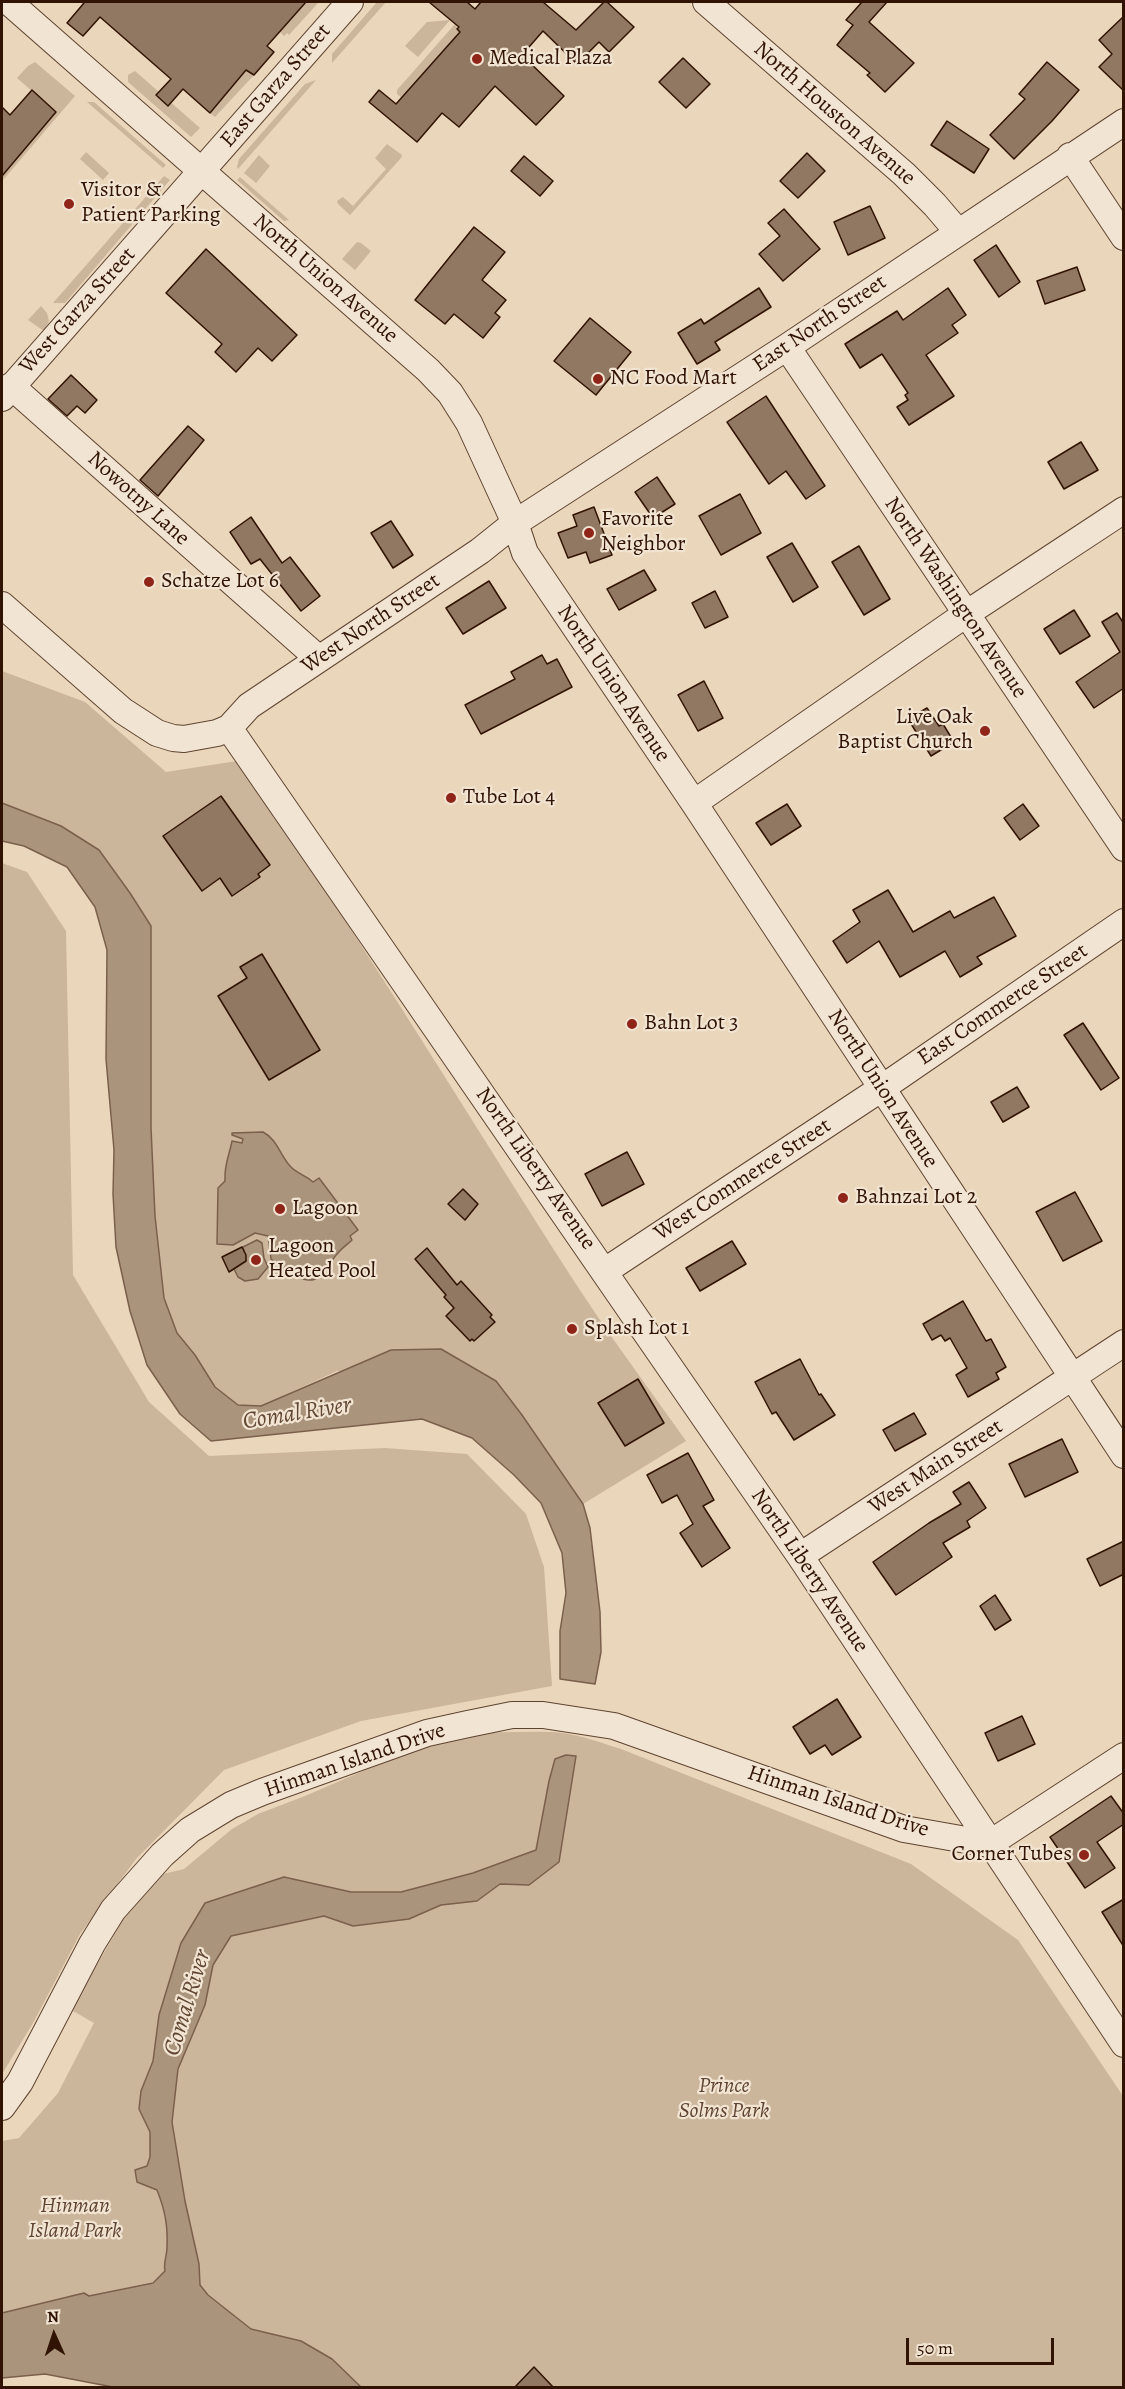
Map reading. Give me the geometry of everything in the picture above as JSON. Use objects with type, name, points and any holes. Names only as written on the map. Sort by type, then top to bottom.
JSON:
[{"type":"street","name":"North Union Avenue","points":[[9,2],[428,370],[450,393],[469,423],[515,523],[525,553],[694,804],[1124,1455]]},
{"type":"street","name":"East Garza Street","points":[[202,171],[350,2]]},
{"type":"street","name":"North Houston Avenue","points":[[706,2],[904,174],[958,232]]},
{"type":"street","name":"East North Street","points":[[515,523],[787,347],[1124,122]]},
{"type":"street","points":[[1070,156],[1124,237]]},
{"type":"street","name":"West Garza Street","points":[[6,392],[202,171]]},
{"type":"street","name":"North Washington Avenue","points":[[787,347],[1124,848]]},
{"type":"street","name":"Nowotny Lane","points":[[6,392],[319,659]]},
{"type":"street","points":[[694,804],[966,614],[1124,510]]},
{"type":"street","name":"West North Street","points":[[229,728],[249,706],[480,551],[515,523]]},
{"type":"street","points":[[2,605],[141,725],[173,738],[205,736],[229,728]]},
{"type":"street","name":"North Liberty Avenue","points":[[229,728],[800,1556],[989,1845],[1124,2044]]},
{"type":"street","name":"East Commerce Street","points":[[882,1088],[1124,922]]},
{"type":"street","name":"West Commerce Street","points":[[605,1271],[882,1088]]},
{"type":"street","name":"West Main Street","points":[[800,1556],[1124,1343]]},
{"type":"street","name":"Hinman Island Drive","points":[[2,2107],[21,2082],[92,1944],[113,1910],[162,1855],[190,1830],[231,1805],[262,1792],[428,1733],[512,1716],[543,1715],[582,1719],[614,1726],[904,1828],[989,1845]]},
{"type":"street","points":[[989,1845],[1124,1756]]},
{"type":"green space","points":[[306,2],[319,2],[289,35],[287,33],[284,36],[280,32]]},
{"type":"green space","points":[[377,2],[386,2],[332,63],[332,54]]},
{"type":"green space","points":[[450,20],[418,57],[405,46],[427,22]]},
{"type":"green space","points":[[455,24],[460,32],[412,86],[412,106],[397,94],[397,90]]},
{"type":"green space","points":[[35,62],[75,96],[3,180],[2,176],[56,112],[17,78]]},
{"type":"green space","points":[[246,70],[254,75],[215,117],[210,113]]},
{"type":"green space","points":[[135,71],[200,128],[191,137],[128,82],[128,75]]},
{"type":"green space","points":[[316,80],[238,169],[239,159],[305,84]]},
{"type":"green space","points":[[87,102],[94,102],[166,165],[163,168]]},
{"type":"green space","points":[[387,144],[402,155],[401,158],[350,215],[337,201],[343,197],[353,206],[386,169],[375,158]]},
{"type":"green space","points":[[86,152],[109,173],[103,180],[80,159]]},
{"type":"green space","points":[[259,155],[270,166],[256,183],[244,173]]},
{"type":"green space","points":[[164,176],[170,180],[65,303],[53,303]]},
{"type":"green space","points":[[240,177],[289,220],[284,221],[237,180]]},
{"type":"green space","points":[[357,242],[371,251],[355,270],[342,259]]},
{"type":"green space","points":[[41,306],[47,313],[49,321],[44,331],[28,320]]},
{"type":"green space","points":[[2,671],[85,702],[166,772],[237,761],[324,888],[586,1299],[686,1441],[583,1504],[496,1381],[337,1371],[261,1406],[238,1405],[215,1387],[195,1355],[177,1333],[164,1298],[155,1216],[151,1128],[151,926],[99,850],[61,826],[2,803]]},
{"type":"green space","points":[[2,863],[27,872],[66,931],[73,1275],[149,1402],[209,1456],[385,1448],[467,1454],[526,1514],[544,1567],[552,1686],[361,1721],[224,1770],[136,1859],[80,1934],[33,2023],[2,2074]]},
{"type":"green space","name":"Prince Solms Park","points":[[474,1731],[563,1733],[621,1749],[911,1864],[1018,1940],[1123,2096],[1123,2387],[361,2387],[332,2359],[301,2341],[251,2329],[208,2295],[200,2285],[199,2264],[185,2201],[172,2122],[178,2069],[205,2005],[213,1965],[231,1936],[324,1916],[353,1926],[409,1919],[441,1905],[477,1901],[500,1884],[529,1885],[568,1798],[575,1756],[555,1760],[536,1850],[473,1873],[401,1892],[351,1892],[284,1877],[205,1904],[181,1943],[159,2015],[153,2060],[141,2091],[139,2109],[150,2132],[150,2157],[147,2166],[167,2215],[165,2271],[153,2282],[89,2296],[84,2293],[2,2313],[2,2141],[19,2138],[58,2093],[94,2023],[73,2011],[74,2004],[123,1920],[159,1875],[184,1869],[232,1829],[258,1814],[414,1749]]},
{"type":"water","name":"Comal River","points":[[2,803],[61,826],[99,850],[151,926],[151,1128],[155,1216],[164,1298],[177,1333],[195,1355],[215,1387],[238,1405],[261,1406],[391,1350],[441,1349],[496,1381],[583,1504],[590,1528],[600,1612],[601,1652],[595,1684],[560,1679],[560,1631],[566,1593],[562,1553],[541,1503],[514,1475],[472,1438],[422,1419],[211,1441],[180,1414],[147,1365],[130,1311],[116,1247],[113,1194],[114,1150],[106,1059],[107,950],[95,907],[67,867],[24,846],[2,841]]},
{"type":"water","name":"Lagoon","points":[[263,1132],[272,1139],[293,1169],[313,1182],[319,1178],[358,1230],[350,1236],[352,1240],[324,1272],[315,1279],[299,1278],[271,1259],[268,1236],[255,1233],[233,1245],[217,1244],[218,1188],[225,1181],[232,1141],[242,1143],[243,1139],[232,1133]]},
{"type":"water","name":"Lagoon Heated Pool","points":[[257,1240],[262,1243],[268,1267],[258,1279],[245,1281],[238,1277],[234,1269],[246,1261],[243,1247]]},
{"type":"water","name":"Comal River","points":[[566,1755],[576,1756],[559,1862],[529,1885],[500,1884],[477,1901],[441,1905],[409,1919],[353,1926],[324,1916],[231,1936],[213,1965],[205,2005],[178,2069],[172,2122],[185,2201],[199,2264],[200,2285],[208,2295],[251,2329],[301,2341],[332,2359],[361,2387],[118,2388],[45,2374],[2,2378],[2,2313],[84,2293],[89,2296],[153,2283],[165,2271],[167,2232],[162,2204],[157,2190],[137,2182],[135,2170],[147,2166],[150,2157],[150,2132],[139,2109],[141,2091],[153,2061],[159,2015],[181,1943],[205,1903],[284,1877],[351,1892],[401,1892],[473,1873],[536,1850],[555,1759]]},
{"type":"building","points":[[82,2],[306,2],[267,46],[274,52],[254,75],[246,70],[210,113],[183,89],[168,106],[156,95],[171,79],[100,17],[83,36],[67,23],[84,3]]},
{"type":"building","points":[[429,2],[467,2],[475,9],[481,2],[543,2],[576,30],[604,2],[607,2],[634,27],[609,52],[599,42],[577,64],[543,31],[522,55],[564,96],[536,125],[495,86],[459,127],[442,113],[417,142],[369,102],[379,90],[396,104],[460,32],[457,29],[459,27]]},
{"type":"building","points":[[862,2],[887,2],[869,22],[914,63],[885,92],[867,75],[870,73],[837,45],[853,25],[846,20]]},
{"type":"building","points":[[1124,16],[1124,91],[1099,67],[1112,54],[1099,40]]},
{"type":"building","points":[[683,58],[710,84],[686,108],[659,82]]},
{"type":"building","points":[[1047,62],[1079,90],[1014,159],[990,135],[1025,99],[1019,94]]},
{"type":"building","points":[[32,90],[56,112],[2,176],[2,107],[10,115]]},
{"type":"building","points":[[947,121],[989,149],[974,173],[931,145]]},
{"type":"building","points":[[807,153],[825,171],[798,198],[780,181]]},
{"type":"building","points":[[524,156],[553,181],[540,196],[511,171]]},
{"type":"building","points":[[870,206],[885,238],[848,255],[834,222]]},
{"type":"building","points":[[784,209],[820,249],[783,281],[759,254],[780,236],[768,223]]},
{"type":"building","points":[[474,227],[505,252],[482,280],[506,300],[495,313],[500,317],[483,338],[454,314],[445,324],[415,300]]},
{"type":"building","points":[[996,245],[1020,282],[999,297],[974,260]]},
{"type":"building","points":[[206,249],[297,335],[272,361],[258,348],[236,372],[215,352],[222,344],[166,293]]},
{"type":"building","points":[[1077,267],[1085,290],[1045,304],[1037,281]]},
{"type":"building","points":[[759,288],[771,307],[715,342],[720,350],[697,364],[678,333],[701,319],[704,324]]},
{"type":"building","points":[[948,288],[966,315],[952,325],[958,333],[926,355],[954,396],[909,425],[897,407],[908,400],[905,395],[908,393],[882,354],[860,368],[845,344],[897,311],[903,320]]},
{"type":"building","points":[[590,318],[631,352],[596,395],[554,361]]},
{"type":"building","points":[[71,375],[97,400],[85,413],[77,406],[67,416],[48,399]]},
{"type":"building","points":[[766,396],[825,486],[806,499],[786,471],[769,484],[727,422]]},
{"type":"building","points":[[188,426],[204,440],[158,496],[140,480]]},
{"type":"building","points":[[1081,442],[1098,470],[1064,489],[1048,462]]},
{"type":"building","points":[[657,477],[675,504],[653,518],[635,492]]},
{"type":"building","points":[[740,494],[761,533],[721,555],[699,516]]},
{"type":"building","points":[[594,507],[612,555],[590,563],[586,552],[568,558],[558,533],[577,526],[573,515]]},
{"type":"building","points":[[251,517],[282,563],[290,557],[320,596],[301,611],[260,559],[251,564],[230,532]]},
{"type":"building","points":[[391,521],[413,555],[393,568],[371,533]]},
{"type":"building","points":[[792,543],[818,587],[793,602],[767,557]]},
{"type":"building","points":[[859,546],[890,599],[864,615],[832,562]]},
{"type":"building","points":[[644,570],[656,590],[619,610],[607,589]]},
{"type":"building","points":[[489,581],[506,608],[463,634],[446,608]]},
{"type":"building","points":[[715,591],[728,617],[705,628],[692,603]]},
{"type":"building","points":[[1074,610],[1090,636],[1060,654],[1044,629]]},
{"type":"building","points":[[1117,613],[1124,624],[1124,688],[1094,708],[1076,682],[1120,652],[1102,622]]},
{"type":"building","points":[[542,655],[547,664],[557,659],[572,687],[481,734],[465,705],[515,679],[511,672]]},
{"type":"building","points":[[704,681],[723,718],[698,731],[678,695]]},
{"type":"building","points":[[927,708],[939,726],[943,724],[954,742],[931,756],[908,719]]},
{"type":"building","points":[[221,796],[270,865],[258,874],[260,877],[232,896],[220,878],[202,891],[163,836]]},
{"type":"building","points":[[787,804],[801,826],[771,845],[756,823]]},
{"type":"building","points":[[1023,804],[1039,826],[1020,840],[1004,818]]},
{"type":"building","points":[[888,890],[913,932],[950,911],[954,918],[994,897],[1016,936],[977,957],[982,964],[960,977],[945,951],[900,977],[879,941],[847,963],[833,941],[860,922],[853,910]]},
{"type":"building","points":[[262,954],[320,1050],[269,1080],[218,996],[247,978],[240,967]]},
{"type":"building","points":[[1083,1023],[1119,1078],[1101,1090],[1064,1035]]},
{"type":"building","points":[[1017,1087],[1029,1107],[1003,1122],[991,1102]]},
{"type":"building","points":[[627,1152],[644,1184],[602,1206],[585,1174]]},
{"type":"building","points":[[463,1189],[478,1204],[465,1220],[448,1204]]},
{"type":"building","points":[[1075,1192],[1102,1241],[1063,1261],[1036,1212]]},
{"type":"building","points":[[732,1241],[746,1264],[700,1291],[686,1268]]},
{"type":"building","points":[[242,1247],[246,1261],[229,1272],[222,1257]]},
{"type":"building","points":[[427,1248],[457,1285],[461,1281],[492,1315],[490,1317],[495,1322],[474,1341],[472,1339],[470,1341],[446,1316],[454,1308],[444,1297],[446,1295],[415,1259]]},
{"type":"building","points":[[963,1301],[986,1341],[991,1339],[1006,1367],[996,1373],[999,1379],[968,1397],[956,1375],[967,1368],[950,1338],[945,1341],[941,1335],[932,1340],[923,1324]]},
{"type":"building","points":[[800,1359],[819,1395],[821,1394],[835,1415],[794,1440],[776,1412],[772,1414],[755,1382]]},
{"type":"building","points":[[638,1379],[664,1423],[625,1446],[598,1403]]},
{"type":"building","points":[[914,1413],[926,1434],[895,1451],[883,1430]]},
{"type":"building","points":[[1062,1439],[1078,1472],[1025,1497],[1009,1464]]},
{"type":"building","points":[[688,1453],[714,1500],[703,1506],[730,1548],[702,1567],[680,1533],[693,1524],[677,1495],[662,1503],[647,1475]]},
{"type":"building","points":[[969,1482],[986,1508],[967,1521],[970,1527],[943,1543],[952,1557],[896,1595],[873,1562],[961,1504],[953,1492]]},
{"type":"building","points":[[1124,1541],[1124,1574],[1100,1586],[1087,1559]]},
{"type":"building","points":[[995,1595],[1011,1620],[995,1630],[980,1606]]},
{"type":"building","points":[[837,1699],[861,1737],[832,1755],[825,1745],[810,1754],[793,1727]]},
{"type":"building","points":[[1022,1716],[1035,1744],[998,1761],[985,1733]]},
{"type":"building","name":"Corner Tubes","points":[[1111,1796],[1124,1814],[1124,1824],[1097,1842],[1115,1868],[1085,1888],[1050,1837]]},
{"type":"building","points":[[1124,1899],[1124,1947],[1102,1912]]},
{"type":"building","points":[[534,2367],[554,2388],[514,2388]]},
{"type":"place","name":"Medical Plaza","points":[[477,59]]},
{"type":"place","name":"Visitor & Patient Parking","points":[[69,204]]},
{"type":"place","name":"NC Food Mart","points":[[598,379]]},
{"type":"place","name":"Favorite Neighbor","points":[[589,533]]},
{"type":"place","name":"Schatze Lot 6","points":[[149,582]]},
{"type":"place","name":"Live Oak Baptist Church","points":[[985,731]]},
{"type":"place","name":"Tube Lot 4","points":[[451,798]]},
{"type":"place","name":"Bahn Lot 3","points":[[632,1024]]},
{"type":"place","name":"Bahnzai Lot 2","points":[[843,1198]]},
{"type":"place","name":"Lagoon","points":[[280,1209]]},
{"type":"place","name":"Lagoon Heated Pool","points":[[256,1260]]},
{"type":"place","name":"Splash Lot 1","points":[[572,1329]]},
{"type":"place","name":"Corner Tubes","points":[[1084,1855]]},
{"type":"park label","name":"Hinman Island Park","points":[[75,2220]]}]
